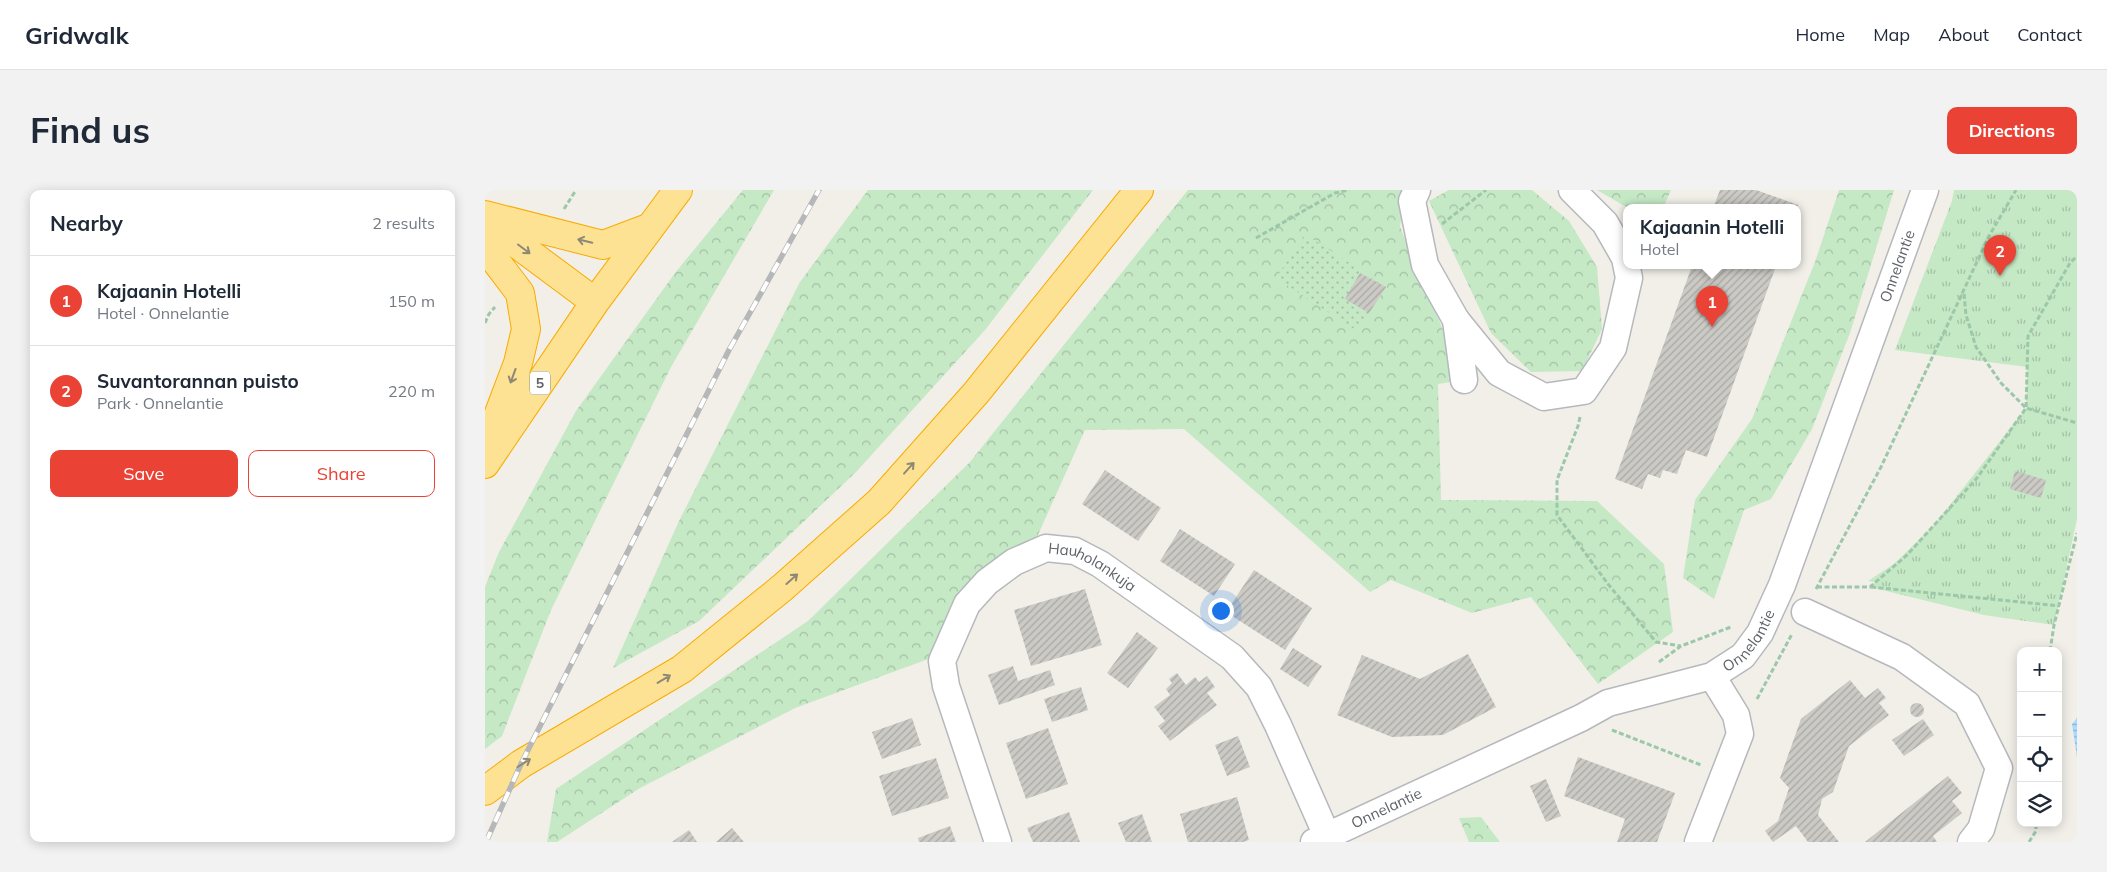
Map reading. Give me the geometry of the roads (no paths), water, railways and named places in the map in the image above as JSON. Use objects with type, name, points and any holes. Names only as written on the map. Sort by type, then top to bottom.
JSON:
[{"type":"highway","name":"5","points":[[485,464],[595,302],[678,190]]},
{"type":"highway","points":[[485,791],[521,764],[682,669],[782,588],[879,502],[976,393],[1139,190]]},
{"type":"highway","points":[[485,215],[603,245],[648,228]]},
{"type":"highway","points":[[485,220],[595,302]]},
{"type":"highway","points":[[485,247],[520,293],[526,329],[518,363],[485,452]]},
{"type":"street","points":[[1417,190],[1412,201],[1425,265],[1456,320],[1499,373],[1544,397],[1584,391],[1613,348],[1629,278],[1627,269]]},
{"type":"street","points":[[1572,190],[1605,223],[1623,254]]},
{"type":"street","name":"Onnelantie","points":[[1320,839],[1581,718],[1608,703],[1712,676],[1743,656],[1760,633],[1782,585],[1925,190]]},
{"type":"street","points":[[1456,320],[1464,380]]},
{"type":"street","name":"Hauholankuja","points":[[998,842],[946,686],[942,661],[967,604],[987,582],[1014,562],[1046,548],[1075,552],[1100,564],[1232,656],[1259,686],[1278,725],[1320,839]]},
{"type":"street","points":[[1805,612],[1902,657],[1967,704],[1999,768],[1981,830],[1971,842]]},
{"type":"street","points":[[1698,842],[1740,734],[1736,715],[1712,676]]},
{"type":"water","points":[[2077,718],[2077,757],[2072,724]]},
{"type":"railway","points":[[486,842],[521,764],[729,350],[819,190]]},
{"type":"place","name":"Suvantorannan puisto","points":[[2000,276]]},
{"type":"place","name":"Kajaanin Hotelli","points":[[1712,327]]}]
